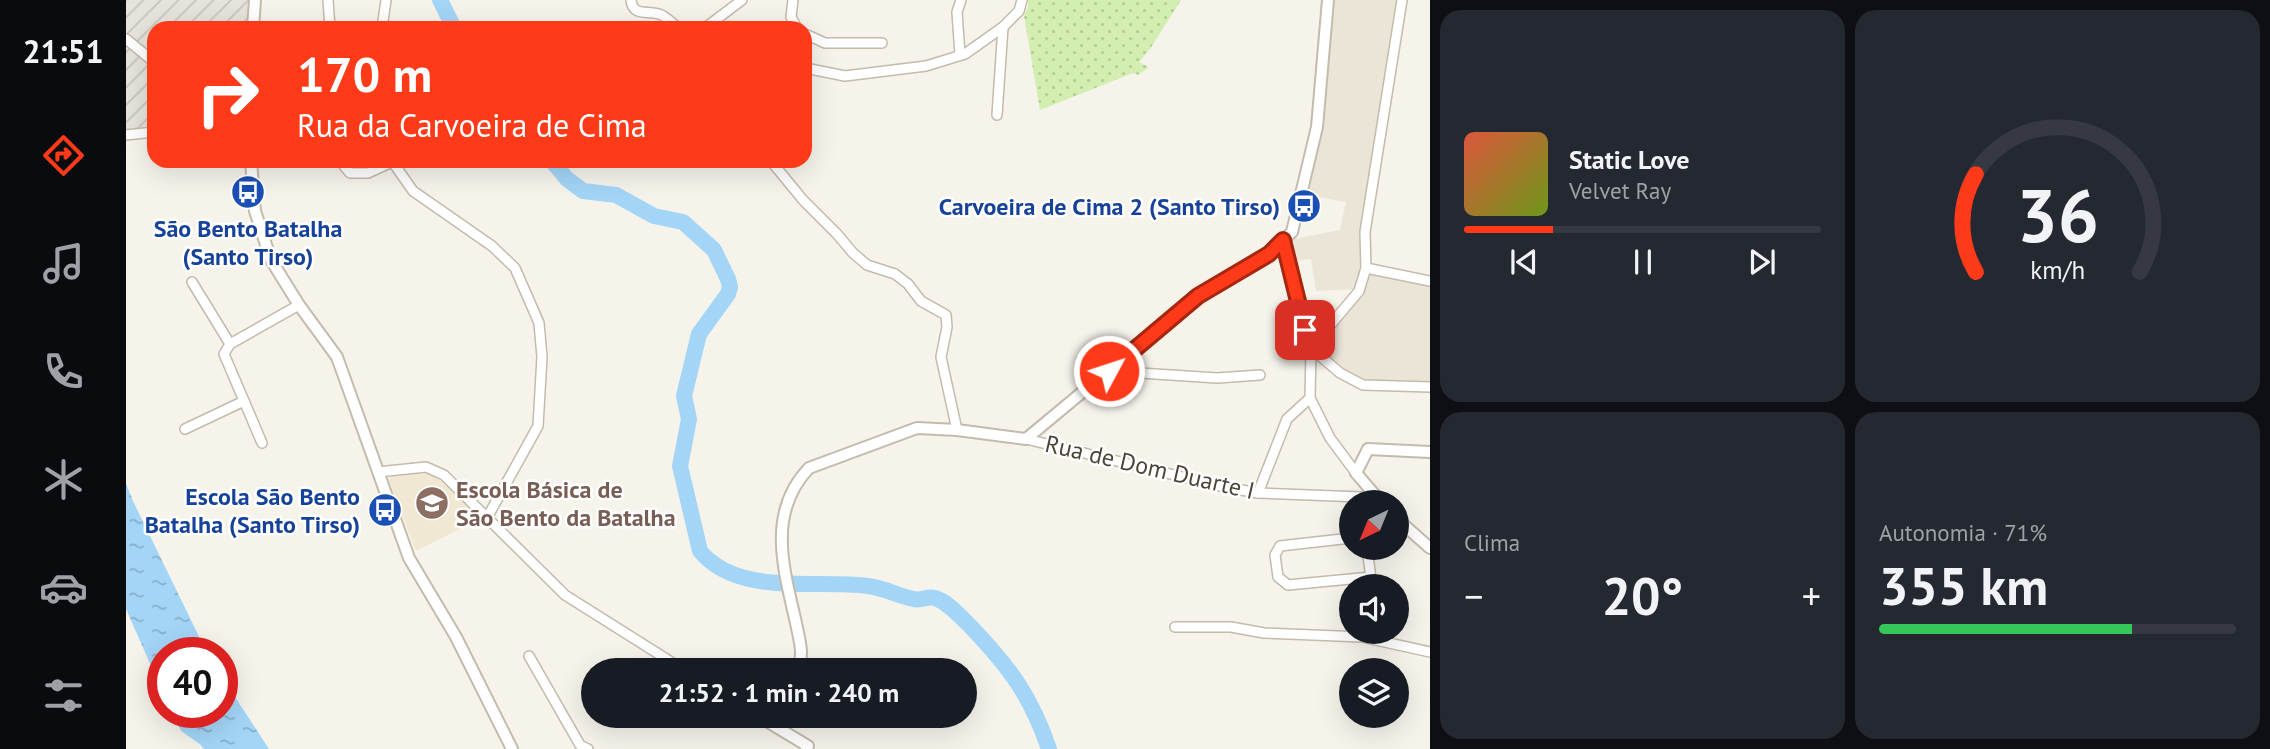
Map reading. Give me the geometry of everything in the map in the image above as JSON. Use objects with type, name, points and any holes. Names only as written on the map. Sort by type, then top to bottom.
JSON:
[{"type":"street","points":[[254,21],[255,0]]},
{"type":"street","points":[[328,0],[330,21]]},
{"type":"street","points":[[383,21],[386,0]]},
{"type":"street","points":[[714,21],[742,0]]},
{"type":"street","points":[[793,21],[791,17],[795,0]]},
{"type":"street","points":[[960,55],[957,12],[961,0]]},
{"type":"street","points":[[812,69],[845,76],[926,66],[960,55],[1003,27],[1019,11],[1023,0]]},
{"type":"street","points":[[800,658],[802,652],[780,552],[787,499],[808,468],[917,428],[1026,439],[1198,296],[1269,254],[1292,232],[1317,127],[1328,0]]},
{"type":"street","points":[[1311,348],[1359,291],[1366,268],[1365,232],[1402,0]]},
{"type":"street","points":[[632,4],[636,11],[661,14],[670,21]]},
{"type":"street","points":[[997,115],[1003,27]]},
{"type":"street","points":[[812,37],[825,43],[882,43]]},
{"type":"street","points":[[126,39],[147,56]]},
{"type":"street","points":[[126,135],[147,133]]},
{"type":"street","points":[[252,168],[259,230],[271,260],[299,305],[337,357],[408,558],[456,638],[512,749]]},
{"type":"street","points":[[346,168],[351,173],[368,173],[379,168]]},
{"type":"street","points":[[396,168],[413,191],[492,246],[515,268],[539,323],[542,357],[538,426],[488,516]]},
{"type":"street","points":[[777,168],[853,253],[867,265],[895,274],[908,284],[921,300],[946,315],[947,327],[941,357],[957,430]]},
{"type":"street","points":[[1283,240],[1311,348],[1310,398],[1329,438],[1370,490]]},
{"type":"street","points":[[1366,268],[1430,281]]},
{"type":"street","points":[[192,282],[230,344]]},
{"type":"street","points":[[262,443],[224,354],[230,344],[299,305]]},
{"type":"street","points":[[1311,348],[1340,373],[1363,385],[1430,387]]},
{"type":"street","points":[[1109,371],[1217,378],[1259,375]]},
{"type":"street","points":[[1258,493],[1287,419],[1310,398]]},
{"type":"street","points":[[185,429],[244,401]]},
{"type":"street","name":"Rua de Dom Duarte I","points":[[1026,439],[1224,487],[1258,493],[1339,499]]},
{"type":"street","points":[[1356,473],[1368,449],[1430,452]]},
{"type":"street","points":[[378,472],[426,467],[444,475],[488,516],[565,596],[665,658]]},
{"type":"street","name":"Rua de Dom Duarte I","points":[[1363,490],[1364,484]]},
{"type":"street","points":[[1409,529],[1430,548]]},
{"type":"street","points":[[1339,539],[1280,546],[1275,555],[1278,578],[1288,585],[1339,583]]},
{"type":"street","points":[[1175,627],[1231,627],[1264,634],[1339,636]]},
{"type":"street","points":[[1402,644],[1430,652]]},
{"type":"street","points":[[529,656],[580,745],[588,749]]},
{"type":"street","points":[[776,728],[809,748]]},
{"type":"shaded area","points":[[126,0],[251,0],[250,21],[147,21],[147,134],[126,136]]},
{"type":"shaded area","points":[[1332,0],[1398,0],[1361,228],[1361,269],[1356,289],[1316,291],[1311,259],[1295,261],[1294,239],[1340,230],[1346,202],[1307,195],[1321,132]]},
{"type":"shaded area","points":[[1370,273],[1430,284],[1430,383],[1361,381],[1340,370],[1317,348],[1355,303]]},
{"type":"shaded area","name":"Escola Básica de São Bento da Batalha","points":[[425,472],[448,485],[482,518],[416,551],[389,480],[397,475]]},
{"type":"green space","points":[[1028,0],[1181,0],[1139,62],[1149,67],[1138,75],[1133,73],[1040,110],[1024,16]]},
{"type":"water","points":[[126,483],[199,637],[147,637],[147,657],[126,609]]},
{"type":"water","points":[[238,702],[269,749],[204,749],[180,728],[238,728]]},
{"type":"waterway","points":[[440,0],[450,21]]},
{"type":"waterway","points":[[558,168],[583,191],[616,195],[654,216],[683,222],[714,250],[728,279],[728,294],[699,334],[684,396],[689,419],[680,466],[700,551],[716,565],[735,575],[756,580],[868,586],[914,599],[940,600],[955,611],[998,656],[1027,698],[1049,749]]},
{"type":"place","name":"São Bento Batalha (Santo Tirso)","points":[[248,192]]},
{"type":"place","name":"Carvoeira de Cima 2 (Santo Tirso)","points":[[1304,206]]},
{"type":"place","name":"Escola Básica de São Bento da Batalha","points":[[432,503]]},
{"type":"place","name":"Escola São Bento Batalha (Santo Tirso)","points":[[385,510]]},
{"type":"route","points":[[1109,371],[1198,296],[1269,254],[1283,240],[1305,330]]}]
